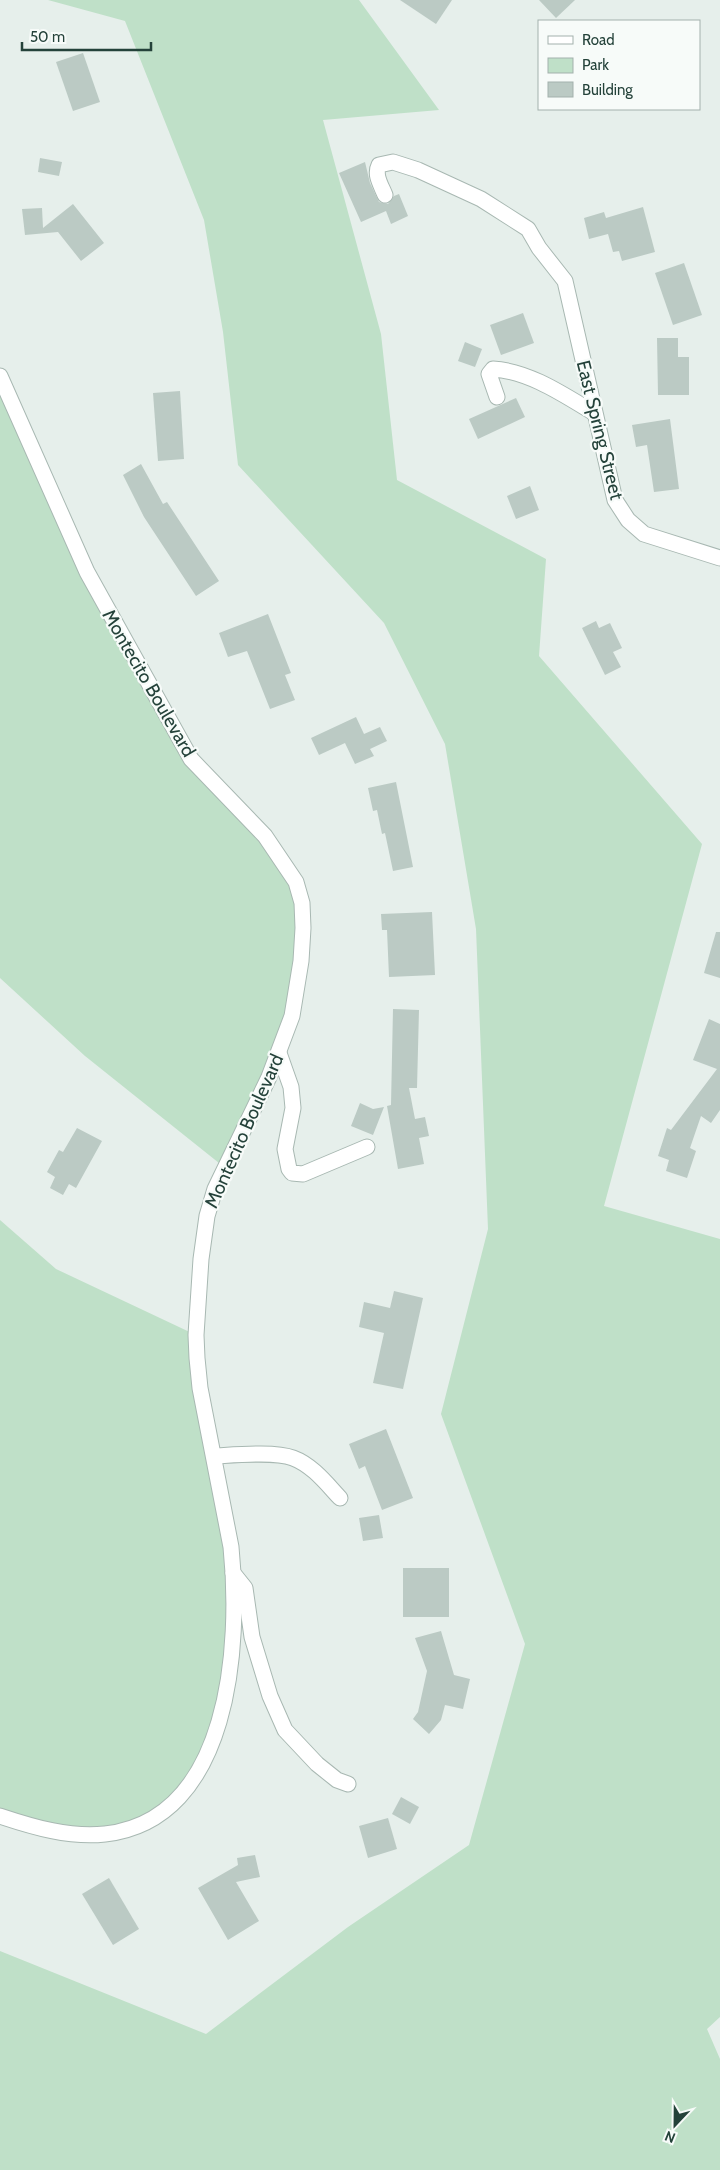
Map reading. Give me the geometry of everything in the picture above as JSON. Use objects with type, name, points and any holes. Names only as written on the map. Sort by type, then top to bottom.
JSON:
[{"type":"street","name":"East Spring Street","points":[[385,195],[377,174],[379,164],[393,162],[418,170],[481,199],[528,228],[539,248],[565,281],[615,500],[628,520],[644,534],[720,558]]},
{"type":"street","points":[[497,397],[489,374],[493,369],[504,369],[530,379],[594,413]]},
{"type":"street","name":"Montecito Boulevard","points":[[0,376],[87,572],[191,759],[265,836],[296,882],[302,903],[303,928],[301,961],[292,1016],[279,1054],[215,1189],[207,1216],[200,1259],[196,1358],[233,1573],[234,1606],[231,1660],[222,1711],[211,1742],[195,1775],[174,1802],[150,1820],[129,1829],[106,1834],[70,1833],[37,1827],[0,1816]]},
{"type":"street","points":[[279,1054],[291,1087],[294,1108],[286,1148],[292,1173],[303,1174],[367,1147]]},
{"type":"street","points":[[214,1456],[256,1454],[292,1457],[316,1472],[340,1498]]},
{"type":"street","points":[[233,1573],[245,1588],[252,1637],[270,1696],[285,1730],[317,1764],[337,1780],[348,1784]]},
{"type":"green space","points":[[48,0],[359,0],[439,110],[323,120],[381,334],[397,480],[546,559],[539,656],[702,844],[604,1206],[720,1239],[720,2017],[707,2029],[720,2059],[720,2170],[0,2170],[0,1951],[206,2034],[348,1927],[469,1845],[525,1644],[441,1414],[488,1229],[476,929],[445,744],[384,623],[238,465],[223,332],[204,220],[125,21]]},
{"type":"green space","points":[[0,376],[87,572],[191,759],[296,882],[296,994],[224,1167],[85,1056],[0,978]]},
{"type":"green space","points":[[0,1220],[56,1269],[196,1335],[231,1547],[222,1711],[175,1802],[106,1834],[0,1816]]},
{"type":"building","points":[[400,0],[452,0],[436,24]]},
{"type":"building","points":[[539,0],[575,0],[556,18]]},
{"type":"building","points":[[83,53],[100,102],[73,111],[56,62]]},
{"type":"building","points":[[40,158],[62,162],[59,176],[38,172]]},
{"type":"building","points":[[365,162],[370,183],[379,202],[388,204],[394,196],[399,194],[408,216],[391,224],[386,211],[361,222],[339,173]]},
{"type":"building","points":[[73,204],[104,243],[81,261],[58,232],[25,235],[22,209],[42,208],[43,228]]},
{"type":"building","points":[[643,207],[655,252],[622,261],[619,251],[613,252],[608,234],[589,239],[584,218],[604,212],[606,218]]},
{"type":"building","points":[[684,263],[702,315],[673,325],[655,273]]},
{"type":"building","points":[[523,313],[534,343],[501,355],[490,325]]},
{"type":"building","points":[[657,338],[678,338],[678,357],[689,357],[689,395],[658,395]]},
{"type":"building","points":[[465,342],[482,349],[475,367],[458,361]]},
{"type":"building","points":[[180,391],[184,459],[158,461],[153,393]]},
{"type":"building","points":[[516,398],[525,417],[478,439],[469,419]]},
{"type":"building","points":[[670,419],[679,489],[654,492],[647,445],[636,447],[632,425]]},
{"type":"building","points":[[141,464],[163,504],[167,502],[219,581],[196,596],[144,517],[123,475]]},
{"type":"building","points":[[530,486],[539,510],[516,519],[507,496]]},
{"type":"building","points":[[268,614],[291,673],[285,675],[295,700],[270,709],[247,651],[228,657],[219,633]]},
{"type":"building","points":[[596,621],[599,628],[610,623],[622,648],[613,652],[621,667],[605,675],[582,628]]},
{"type":"building","points":[[356,717],[364,734],[380,727],[387,741],[370,749],[374,756],[355,764],[345,743],[319,755],[311,738]]},
{"type":"building","points":[[396,782],[413,867],[393,871],[385,833],[382,834],[377,810],[373,811],[368,788]]},
{"type":"building","points":[[432,912],[435,975],[389,977],[387,930],[382,930],[381,914]]},
{"type":"building","points":[[716,932],[720,932],[720,978],[704,973]]},
{"type":"building","points":[[393,1009],[419,1010],[417,1088],[409,1088],[415,1119],[425,1117],[429,1136],[419,1138],[424,1164],[398,1169],[387,1106],[391,1105]]},
{"type":"building","points":[[709,1019],[720,1024],[720,1110],[711,1123],[701,1116],[690,1148],[696,1151],[687,1178],[666,1171],[669,1160],[658,1156],[667,1128],[671,1130],[717,1069],[693,1060]]},
{"type":"building","points":[[360,1103],[373,1109],[384,1107],[373,1135],[351,1126]]},
{"type":"building","points":[[77,1128],[102,1141],[76,1188],[69,1184],[63,1195],[50,1188],[55,1177],[47,1172],[59,1150],[63,1152]]},
{"type":"building","points":[[394,1291],[423,1298],[403,1389],[373,1383],[384,1333],[359,1327],[364,1302],[390,1308]]},
{"type":"building","points":[[386,1429],[413,1498],[382,1510],[365,1466],[359,1469],[349,1444]]},
{"type":"building","points":[[379,1515],[383,1538],[363,1541],[359,1518]]},
{"type":"building","points":[[403,1568],[449,1568],[449,1617],[403,1617]]},
{"type":"building","points":[[441,1631],[454,1675],[470,1679],[463,1709],[445,1705],[441,1720],[429,1734],[413,1719],[418,1712],[427,1671],[415,1638]]},
{"type":"building","points":[[401,1797],[419,1807],[410,1824],[392,1814]]},
{"type":"building","points":[[388,1818],[397,1849],[368,1858],[359,1826]]},
{"type":"building","points":[[255,1855],[260,1877],[236,1882],[259,1921],[228,1940],[198,1888],[238,1865],[237,1858]]},
{"type":"building","points":[[109,1878],[139,1929],[113,1945],[82,1894]]}]
